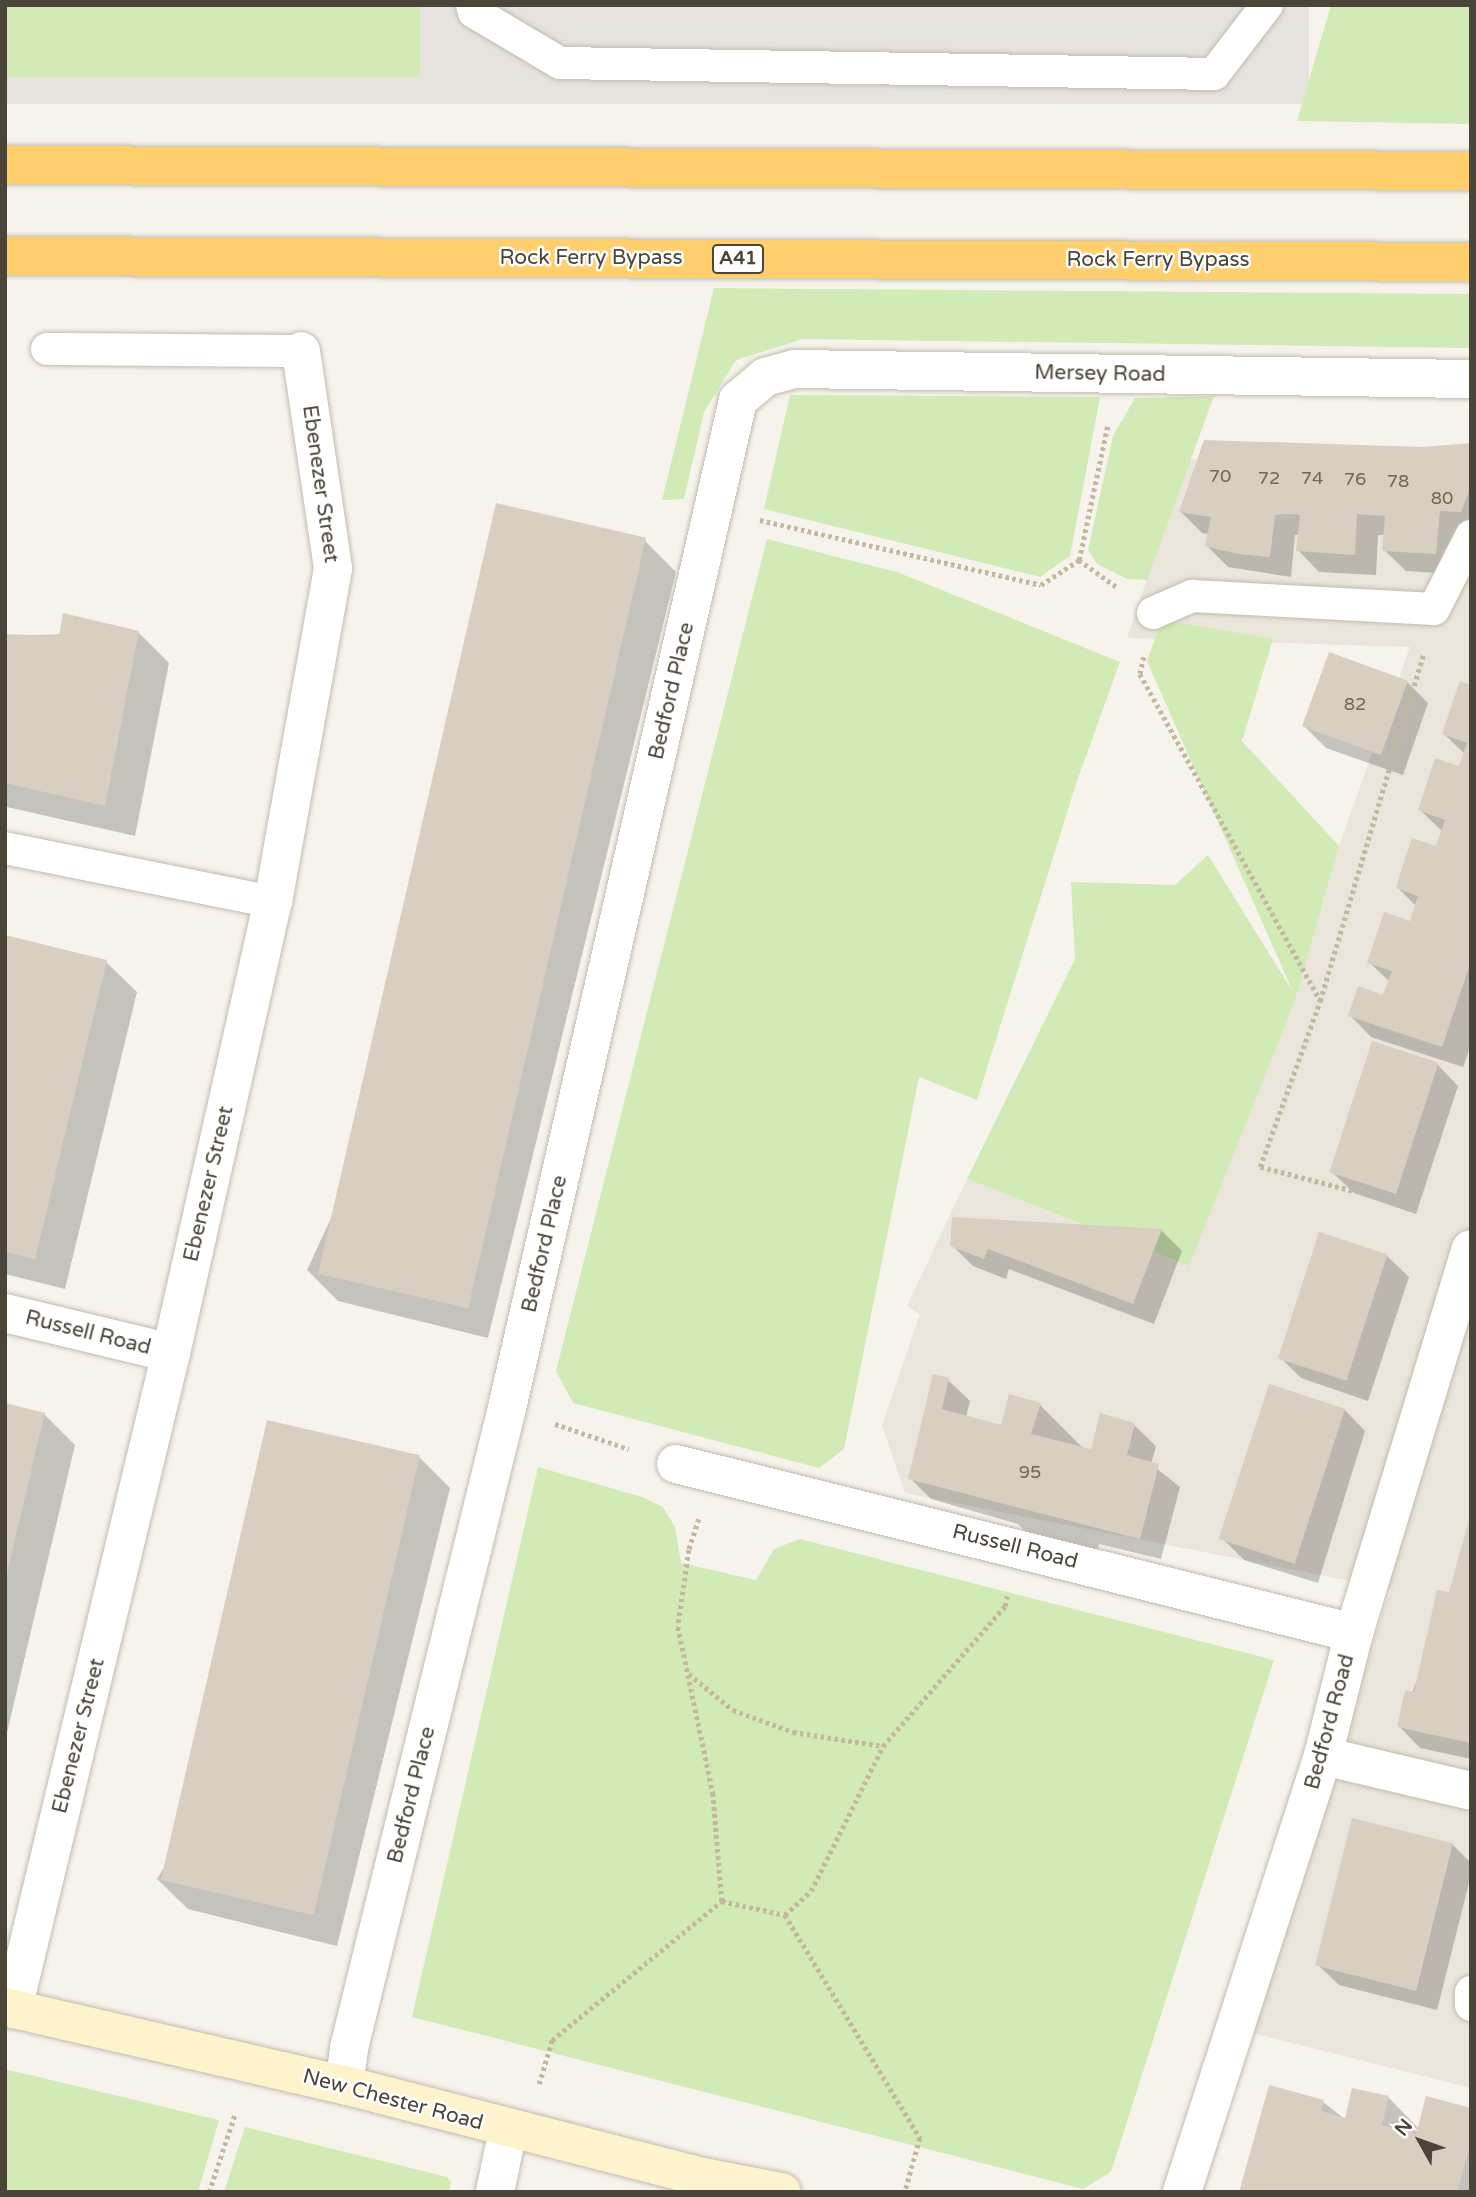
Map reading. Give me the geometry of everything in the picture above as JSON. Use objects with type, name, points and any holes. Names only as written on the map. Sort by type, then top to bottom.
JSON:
[{"type":"highway","points":[[5,165],[1471,171]]},
{"type":"highway","name":"Rock Ferry Bypass","points":[[5,256],[1471,262]]},
{"type":"main road","name":"New Chester Road","points":[[9,2008],[344,2085],[516,2132],[782,2192]]},
{"type":"street","name":"Ebenezer Street","points":[[9,2008],[171,1353],[273,902],[333,568],[301,351]]},
{"type":"street","name":"Mersey Road","points":[[738,400],[765,377],[795,369],[1471,379]]},
{"type":"street","name":"Bedford Place","points":[[344,2085],[349,2048],[508,1408],[738,400]]},
{"type":"street","name":"Bedford Road","points":[[1182,2192],[1323,1756],[1354,1633],[1456,1347],[1471,1249]]},
{"type":"street","name":"Russell Road","points":[[5,1313],[171,1353]]},
{"type":"street","name":"Russell Road","points":[[676,1464],[1354,1633]]},
{"type":"street","points":[[1323,1756],[1471,1791]]},
{"type":"street","points":[[495,2192],[516,2132]]},
{"type":"lane","points":[[472,5],[474,12],[560,63],[1214,74],[1267,5]]},
{"type":"lane","points":[[47,349],[301,351]]},
{"type":"lane","points":[[1153,613],[1192,596],[1430,609],[1471,536]]},
{"type":"lane","points":[[5,848],[273,902]]},
{"type":"lane","points":[[1471,1992],[1471,2005]]},
{"type":"path","points":[[714,509],[1041,585],[1079,561],[1118,374]]},
{"type":"path","points":[[1079,561],[1153,613],[1140,674],[1320,1001]]},
{"type":"path","points":[[1352,1191],[1260,1167],[1320,1001],[1430,633],[1430,609]]},
{"type":"path","points":[[508,1408],[676,1464]]},
{"type":"path","points":[[713,1474],[689,1550],[678,1627],[713,1793],[722,1901]]},
{"type":"path","points":[[785,1915],[811,1891],[883,1746],[1004,1606],[1021,1548]]},
{"type":"path","points":[[689,1674],[733,1710],[793,1732],[883,1746]]},
{"type":"path","points":[[722,1901],[785,1915],[920,2138],[905,2192]]},
{"type":"path","points":[[516,2132],[552,2040],[722,1901]]},
{"type":"path","points":[[209,2192],[235,2114]]},
{"type":"shaded area","points":[[5,5],[1309,5],[1309,104],[5,104]]},
{"type":"shaded area","points":[[1188,459],[1471,464],[1471,2088],[1240,2030],[1391,1589],[905,1493],[882,1425],[920,1314],[907,1306],[967,1179],[1188,1266],[1296,998],[1339,846],[1410,647],[1127,638]]},
{"type":"green space","points":[[5,5],[420,5],[420,77],[5,77]]},
{"type":"green space","points":[[1331,5],[1471,5],[1471,124],[1297,121]]},
{"type":"green space","points":[[714,288],[1471,294],[1471,348],[803,339],[736,360],[704,412],[684,499],[662,500]]},
{"type":"green space","points":[[790,395],[1100,397],[1070,556],[1040,577],[764,509]]},
{"type":"green space","points":[[1214,396],[1147,580],[1127,579],[1097,564],[1088,550],[1113,436],[1135,398]]},
{"type":"green space","points":[[767,539],[897,572],[1120,662],[1077,781],[977,1100],[919,1077],[844,1449],[819,1468],[573,1403],[556,1371]]},
{"type":"green space","points":[[1162,620],[1273,639],[1242,741],[1339,846],[1296,998],[1189,1266],[967,1179],[1075,959],[1071,882],[1175,885],[1208,855],[1293,992],[1147,661]]},
{"type":"green space","points":[[538,1467],[642,1497],[663,1507],[675,1527],[681,1563],[756,1580],[774,1549],[800,1539],[1274,1660],[1111,2172],[1083,2189],[412,2017]]},
{"type":"green space","points":[[5,2069],[219,2120],[198,2192],[5,2192]]},
{"type":"green space","points":[[245,2127],[447,2177],[451,2182],[449,2192],[224,2192]]},
{"type":"building","points":[[1204,440],[1422,447],[1471,443],[1471,486],[1461,512],[1440,511],[1436,554],[1382,551],[1385,516],[1357,514],[1355,555],[1296,551],[1300,515],[1288,514],[1275,515],[1270,557],[1238,554],[1205,546],[1211,517],[1179,512]]},
{"type":"building","points":[[496,503],[646,538],[468,1308],[318,1274]]},
{"type":"building","points":[[63,613],[139,631],[105,806],[5,783],[5,634],[59,636]]},
{"type":"building","points":[[1329,652],[1408,681],[1381,755],[1302,726]]},
{"type":"building","points":[[1460,681],[1471,685],[1471,961],[1442,1047],[1348,1016],[1358,986],[1383,995],[1392,971],[1367,963],[1384,912],[1410,921],[1418,896],[1396,888],[1412,838],[1436,846],[1445,820],[1418,810],[1435,758],[1459,766],[1467,743],[1442,734]]},
{"type":"building","points":[[5,935],[107,960],[35,1259],[5,1252]]},
{"type":"building","points":[[1372,1041],[1439,1063],[1396,1194],[1329,1172]]},
{"type":"building","points":[[952,1217],[1162,1229],[1133,1304],[988,1249],[984,1259],[950,1246]]},
{"type":"building","points":[[1319,1232],[1387,1254],[1346,1381],[1278,1358]]},
{"type":"building","points":[[933,1374],[949,1378],[942,1409],[1001,1425],[1009,1394],[1041,1403],[1031,1434],[1091,1449],[1100,1413],[1135,1423],[1127,1455],[1159,1464],[1140,1539],[908,1479]]},
{"type":"building","points":[[1269,1384],[1345,1409],[1295,1564],[1219,1539]]},
{"type":"building","points":[[5,1403],[45,1413],[6,1577],[5,1577]]},
{"type":"building","points":[[267,1420],[420,1455],[314,1915],[161,1880]]},
{"type":"building","points":[[1471,1512],[1471,1743],[1397,1727],[1405,1690],[1414,1692],[1437,1590],[1449,1592]]},
{"type":"building","points":[[1352,1818],[1453,1843],[1416,1991],[1315,1965]]},
{"type":"building","points":[[1269,2085],[1324,2100],[1321,2111],[1345,2118],[1352,2088],[1389,2096],[1382,2125],[1416,2134],[1426,2096],[1471,2108],[1471,2141],[1457,2192],[1239,2192]]}]
